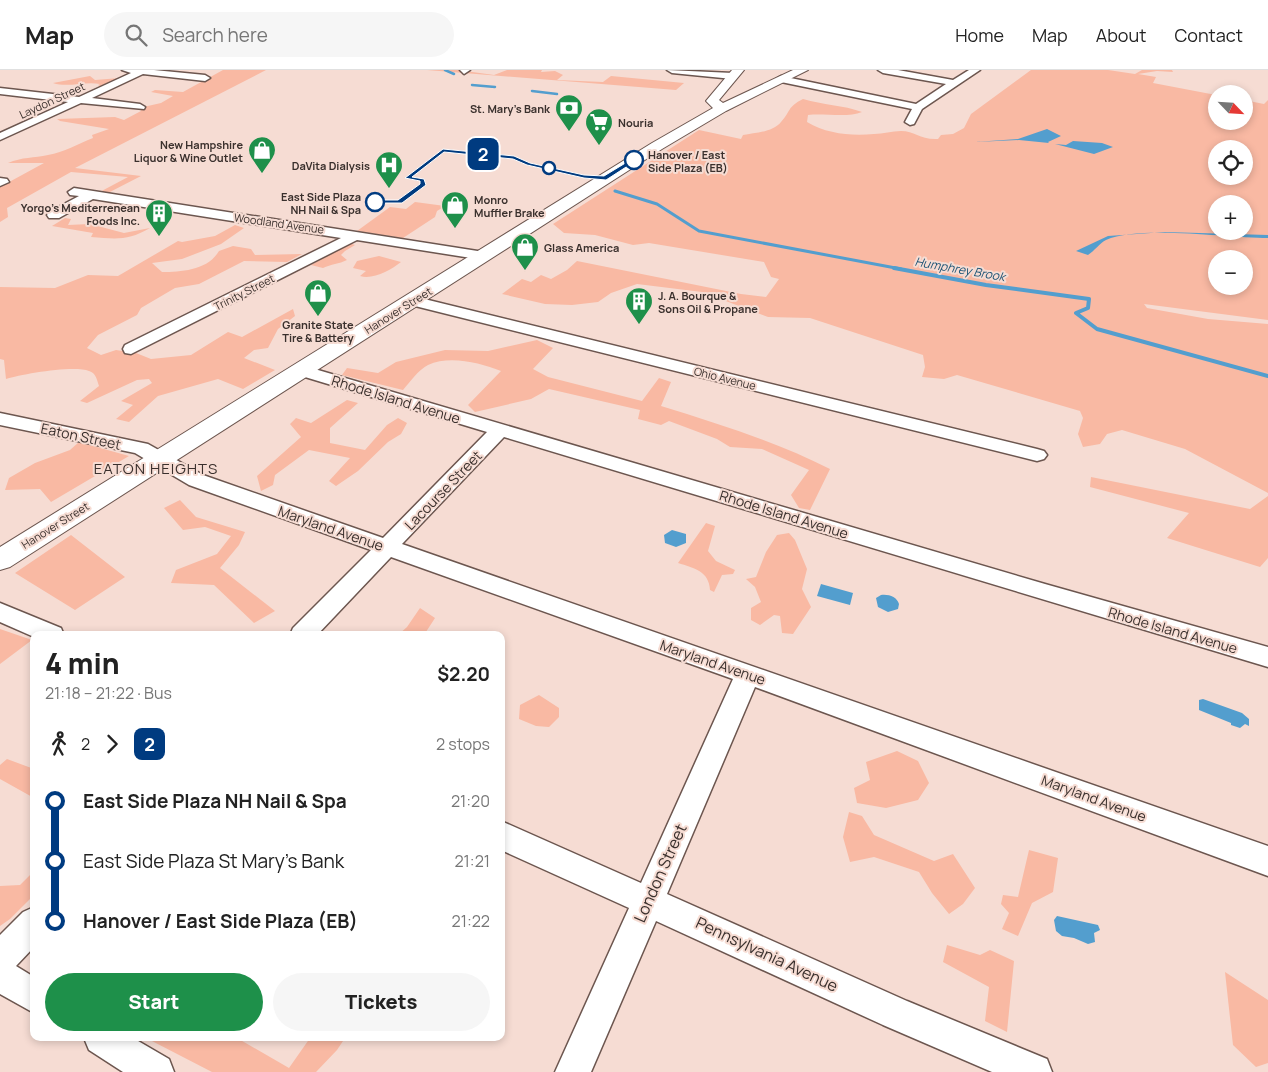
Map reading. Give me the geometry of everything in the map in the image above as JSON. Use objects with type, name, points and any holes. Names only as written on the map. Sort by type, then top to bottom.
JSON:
[{"type":"main road","name":"Hanover Street","points":[[0,560],[722,104],[802,70]]},
{"type":"main road","points":[[722,104],[736,73]]},
{"type":"street","points":[[124,70],[205,78]]},
{"type":"street","points":[[672,70],[736,73]]},
{"type":"street","points":[[883,70],[955,83]]},
{"type":"street","points":[[910,122],[918,107],[976,70]]},
{"type":"street","name":"Laydon Street","points":[[3,134],[141,72]]},
{"type":"street","points":[[781,79],[918,107]]},
{"type":"street","points":[[0,91],[140,107]]},
{"type":"street","name":"Woodland Avenue","points":[[74,192],[484,256]]},
{"type":"street","points":[[54,215],[91,195]]},
{"type":"street","name":"Trinity Street","points":[[131,349],[357,235]]},
{"type":"street","name":"Ohio Avenue","points":[[412,301],[1037,455]]},
{"type":"street","name":"Rhode Island Avenue","points":[[301,370],[1268,657]]},
{"type":"street","name":"Eaton Street","points":[[0,419],[142,448],[160,459]]},
{"type":"street","name":"Lacourse Street","points":[[306,631],[500,430]]},
{"type":"street","name":"Maryland Avenue","points":[[160,459],[180,473],[196,480],[748,674],[1268,861]]},
{"type":"street","points":[[0,612],[43,631]]},
{"type":"street","name":"London Street","points":[[573,1072],[748,674]]},
{"type":"street","name":"Pennsylvania Avenue","points":[[505,837],[894,1013],[1034,1072]]},
{"type":"street","points":[[0,959],[30,927]]},
{"type":"street","points":[[0,975],[30,994]]},
{"type":"street","points":[[106,1041],[156,1072]]},
{"type":"shaded area","points":[[223,70],[266,70],[75,168],[141,176],[106,194],[96,194],[128,177],[71,172],[7,208],[8,217],[0,222],[0,187],[44,163],[8,163],[60,152],[93,138],[92,135],[109,129],[57,119],[115,117],[124,120],[141,111],[139,108],[161,103],[173,96],[151,92],[155,90],[183,92]]},
{"type":"shaded area","points":[[427,70],[458,70],[494,75],[507,70],[542,70],[541,72],[555,71],[563,75],[557,80],[603,82],[611,76],[684,83],[676,90]]},
{"type":"shaded area","points":[[1031,70],[1108,70],[1135,74],[1142,70],[1172,70],[1173,72],[1157,71],[1138,74],[1156,77],[1153,83],[1208,93],[1208,130],[1253,130],[1253,102],[1264,104],[1268,100],[1268,320],[1144,304],[1147,308],[1208,319],[1268,324],[1268,493],[1185,449],[1122,430],[1107,434],[1100,444],[1083,447],[1078,434],[1083,418],[1080,411],[957,375],[944,379],[922,377],[925,367],[923,355],[810,318],[768,317],[702,292],[637,284],[611,293],[598,302],[572,305],[545,304],[502,294],[522,279],[531,282],[541,275],[551,279],[567,270],[577,261],[741,294],[766,297],[779,279],[771,277],[764,262],[649,243],[633,245],[595,235],[564,233],[553,224],[699,130],[741,139],[743,135],[764,132],[778,125],[792,107],[803,99],[862,112],[850,115],[808,115],[807,122],[831,132],[865,135],[901,131],[938,139],[941,135],[953,134],[964,128],[971,114]]},
{"type":"shaded area","points":[[90,76],[95,80],[120,78],[100,86],[98,85],[100,84],[94,83],[65,85],[53,83]]},
{"type":"shaded area","points":[[415,202],[445,206],[437,211],[435,217],[403,238],[357,231],[390,207],[406,209]]},
{"type":"shaded area","points":[[65,218],[71,219],[68,225],[90,224],[124,233],[150,228],[135,235],[122,238],[91,237],[93,233],[52,226]]},
{"type":"shaded area","points":[[235,225],[244,228],[221,244],[182,259],[152,263],[162,272],[194,269],[208,262],[219,251],[233,246],[251,249],[255,255],[302,254],[287,262],[244,261],[199,284],[175,288],[141,308],[137,315],[98,335],[87,348],[101,355],[116,350],[136,353],[151,359],[191,355],[228,332],[242,337],[293,309],[295,316],[278,329],[268,348],[254,350],[244,358],[275,370],[243,389],[218,379],[158,396],[129,422],[116,419],[133,405],[121,401],[152,383],[149,379],[137,380],[87,403],[80,401],[99,386],[95,375],[89,371],[82,369],[60,370],[6,379],[4,360],[0,359],[0,287],[55,288],[88,275],[118,276],[178,241],[182,242],[215,236]]},
{"type":"shaded area","points":[[349,243],[355,245],[341,255],[347,260],[323,268],[311,265]]},
{"type":"shaded area","points":[[379,256],[401,262],[387,271],[370,277],[360,276],[366,271],[353,268],[357,261]]},
{"type":"shaded area","points":[[537,340],[553,348],[533,369],[548,377],[642,401],[659,378],[671,382],[661,406],[769,442],[830,469],[810,510],[799,508],[791,495],[809,470],[762,449],[730,447],[717,439],[669,421],[661,425],[638,419],[640,410],[549,389],[531,399],[475,412],[468,405],[501,371],[484,365],[455,360],[437,362],[424,367],[403,390],[342,375],[347,368],[378,373],[396,362],[445,350],[488,351]]},
{"type":"shaded area","points":[[347,400],[358,403],[330,428],[330,443],[365,450],[387,425],[398,418],[407,423],[401,434],[388,442],[358,471],[336,486],[329,481],[350,458],[309,450],[275,475],[273,485],[261,491],[257,476],[301,437],[290,424],[296,418],[311,423]]},
{"type":"shaded area","points":[[79,442],[129,456],[51,502],[40,489],[5,490],[9,478],[35,463],[70,450]]},
{"type":"shaded area","points":[[1091,477],[1250,509],[1268,496],[1268,558],[1260,567],[1167,538],[1189,513],[1090,487]]},
{"type":"shaded area","points":[[180,500],[196,517],[245,532],[239,545],[220,568],[275,611],[254,623],[214,585],[171,583],[176,570],[217,554],[231,536],[205,527],[183,530],[164,508]]},
{"type":"shaded area","points":[[706,523],[715,526],[708,551],[716,561],[735,570],[733,574],[722,575],[714,592],[710,590],[704,574],[678,563]]},
{"type":"shaded area","points":[[789,533],[795,540],[807,569],[802,589],[811,607],[793,634],[782,633],[780,616],[774,615],[760,625],[751,620],[751,608],[761,602],[755,587],[746,579],[756,577],[766,552],[777,535]]},
{"type":"shaded area","points":[[71,535],[125,577],[75,610],[15,573]]},
{"type":"shaded area","points":[[420,608],[435,618],[427,631],[402,631]]},
{"type":"shaded area","points":[[0,629],[30,639],[30,642],[0,664]]},
{"type":"shaded area","points":[[539,695],[559,708],[559,717],[549,727],[536,726],[519,719],[520,705]]},
{"type":"shaded area","points":[[897,751],[918,761],[929,783],[918,800],[886,808],[857,803],[854,788],[870,780],[866,762]]},
{"type":"shaded area","points":[[7,759],[30,768],[30,796],[0,779],[0,765]]},
{"type":"shaded area","points":[[849,812],[862,816],[874,835],[934,861],[953,854],[975,888],[963,904],[949,914],[932,893],[919,872],[874,857],[850,862],[843,837]]},
{"type":"shaded area","points":[[1029,850],[1058,858],[1053,892],[1032,903],[1018,936],[1002,929],[1009,913],[1001,904],[1003,895],[1018,897]]},
{"type":"shaded area","points":[[30,875],[30,899],[0,926],[0,886],[20,885]]},
{"type":"shaded area","points":[[947,945],[980,955],[990,950],[1014,961],[1007,1032],[985,1021],[989,987],[943,962]]},
{"type":"shaded area","points":[[1225,972],[1268,1000],[1268,1063],[1256,1067],[1233,1045]]},
{"type":"shaded area","points":[[152,1041],[242,1041],[289,1068],[308,1041],[343,1041],[316,1072],[212,1072]]},
{"type":"water","points":[[1047,129],[1061,136],[1049,143],[1019,140],[975,142],[1018,139]]},
{"type":"water","points":[[1073,141],[1102,143],[1113,147],[1094,154],[1055,144],[1066,145]]},
{"type":"water","points":[[1149,233],[1185,233],[1208,234]]},
{"type":"water","points":[[1132,234],[1106,240],[1088,255],[1076,251],[1108,236]]},
{"type":"water","points":[[1253,235],[1268,235],[1268,238],[1253,237]]},
{"type":"water","points":[[672,530],[686,534],[686,543],[676,547],[665,543],[664,535]]},
{"type":"water","points":[[821,584],[853,593],[850,605],[817,596]]},
{"type":"water","points":[[881,595],[895,598],[899,604],[898,609],[888,612],[878,607],[876,598]]},
{"type":"water","points":[[1203,699],[1242,713],[1249,719],[1249,726],[1245,724],[1240,728],[1199,710],[1199,700]]},
{"type":"water","points":[[1057,916],[1098,925],[1100,930],[1094,933],[1095,942],[1088,944],[1074,938],[1062,936],[1056,931],[1054,920]]},
{"type":"waterway","name":"Humphrey Brook","points":[[445,70],[454,74]]},
{"type":"waterway","name":"Humphrey Brook","points":[[472,85],[495,87]]},
{"type":"waterway","name":"Humphrey Brook","points":[[532,91],[557,94]]},
{"type":"waterway","name":"Humphrey Brook","points":[[615,191],[657,204],[699,231],[901,269]]},
{"type":"waterway","name":"Humphrey Brook","points":[[894,268],[986,285],[1089,299],[1088,308],[1076,313],[1097,329],[1268,376]]},
{"type":"bus line","name":"2","points":[[375,202],[390,204],[400,202],[423,185],[424,182],[422,180],[407,178],[443,150],[514,157],[528,164],[584,177],[606,178],[634,160]]},
{"type":"place","name":"St. Mary's Bank","points":[[569,132]]},
{"type":"place","name":"Nouria","points":[[599,146]]},
{"type":"place","name":"Hanover / East Side Plaza (EB)","points":[[634,160]]},
{"type":"place","name":"New Hampshire Liquor & Wine Outlet","points":[[262,174]]},
{"type":"place","name":"DaVita Dialysis","points":[[389,189]]},
{"type":"place","name":"East Side Plaza NH Nail & Spa","points":[[375,202]]},
{"type":"place","name":"Monro Muffler Brake","points":[[455,229]]},
{"type":"place","name":"Yorgo's Mediterrenean Foods Inc.","points":[[159,237]]},
{"type":"place","name":"Glass America","points":[[525,271]]},
{"type":"place","name":"Granite State Tire & Battery","points":[[318,317]]},
{"type":"place","name":"J. A. Bourque & Sons Oil & Propane","points":[[639,325]]},
{"type":"district","name":"EATON HEIGHTS","points":[[156,468]]}]
